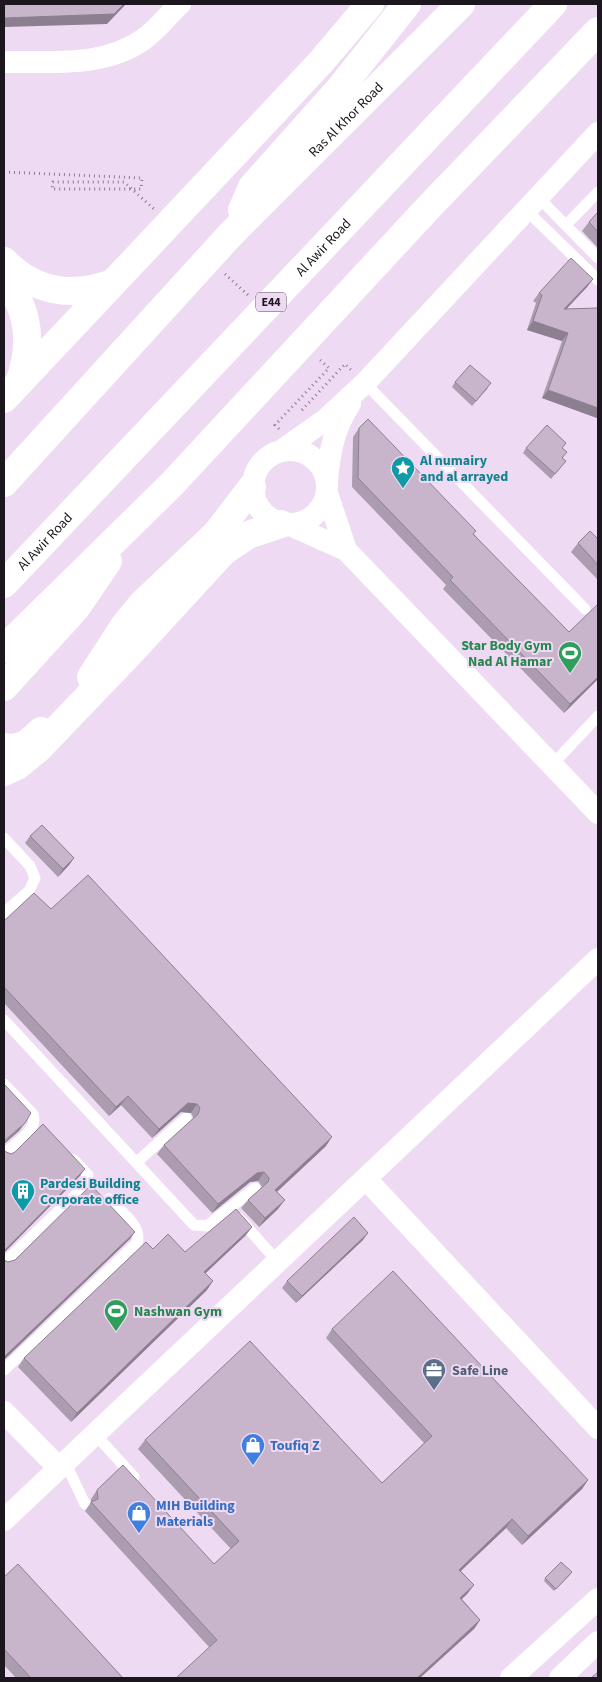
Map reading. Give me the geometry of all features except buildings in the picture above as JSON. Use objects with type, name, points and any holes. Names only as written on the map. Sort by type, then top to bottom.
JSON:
[{"type":"main road","points":[[11,391],[320,63],[370,4]]},
{"type":"main road","points":[[4,483],[231,234],[252,187],[341,87],[407,4]]},
{"type":"main road","name":"Ras Al Khor Road","points":[[231,234],[461,4]]},
{"type":"main road","name":"Al Awir Road","points":[[4,584],[546,11]]},
{"type":"main road","points":[[4,648],[172,484],[428,208],[598,31]]},
{"type":"main road","points":[[4,261],[16,274],[44,288],[73,292],[85,291],[110,284]]},
{"type":"main road","points":[[4,280],[17,298],[27,328],[27,352],[11,391]]},
{"type":"main road","points":[[4,747],[12,748],[28,744],[68,704],[92,676],[124,626],[141,605],[216,534],[252,487]]},
{"type":"main road","points":[[4,772],[17,766],[38,749],[224,551],[248,535],[285,524]]},
{"type":"main road","points":[[4,687],[89,591],[109,560],[122,533]]},
{"type":"street","points":[[4,62],[88,60],[109,57],[129,49],[146,38],[180,4]]},
{"type":"street","points":[[598,132],[364,383],[325,420],[281,441],[272,455],[258,468],[252,487],[260,510],[272,520],[346,550],[598,813]]},
{"type":"street","points":[[285,524],[303,522],[314,516],[322,506],[327,488],[329,456],[335,432],[346,410],[364,383]]},
{"type":"street","points":[[281,441],[316,460],[323,471],[346,550]]},
{"type":"street","points":[[4,1520],[598,959]]},
{"type":"street","points":[[366,1179],[598,1428]]},
{"type":"street","points":[[4,1412],[62,1465]]},
{"type":"street","points":[[581,1614],[598,1590]]},
{"type":"street","points":[[511,1678],[598,1599]]},
{"type":"street","points":[[560,1678],[598,1642]]},
{"type":"lane","points":[[566,225],[598,192]]},
{"type":"lane","points":[[531,203],[566,225],[598,258]]},
{"type":"lane","points":[[531,203],[598,280]]},
{"type":"lane","points":[[364,383],[585,609]]},
{"type":"lane","points":[[552,765],[598,716]]},
{"type":"lane","points":[[4,914],[29,891],[35,878],[34,871],[5,843]]},
{"type":"lane","points":[[4,1020],[194,1225],[206,1226],[255,1188]]},
{"type":"lane","points":[[4,1084],[33,1114],[34,1120],[32,1128],[4,1154]]},
{"type":"lane","points":[[137,1162],[186,1118]]},
{"type":"lane","points":[[4,1263],[87,1182],[86,1172],[66,1151]]},
{"type":"lane","points":[[4,1370],[137,1243],[139,1236],[137,1229],[109,1199]]},
{"type":"lane","points":[[230,1208],[278,1262]]},
{"type":"lane","points":[[95,1434],[141,1486]]},
{"type":"lane","points":[[62,1465],[85,1504]]},
{"type":"path","points":[[4,172],[142,178],[141,189],[52,190],[53,182],[124,182]]},
{"type":"path","points":[[301,411],[345,364]]},
{"type":"path","points":[[281,441],[275,425],[329,368]]},
{"type":"place","name":"Al numairy and al arrayed","points":[[403,489]]},
{"type":"place","name":"Star Body Gym Nad Al Hamar","points":[[570,674]]},
{"type":"place","name":"Pardesi Building Corporate office","points":[[23,1212]]},
{"type":"place","name":"Nashwan Gym","points":[[116,1332]]},
{"type":"place","name":"Safe Line","points":[[434,1391]]},
{"type":"place","name":"Toufiq Z","points":[[253,1466]]},
{"type":"place","name":"MIH Building Materials","points":[[139,1534]]}]
